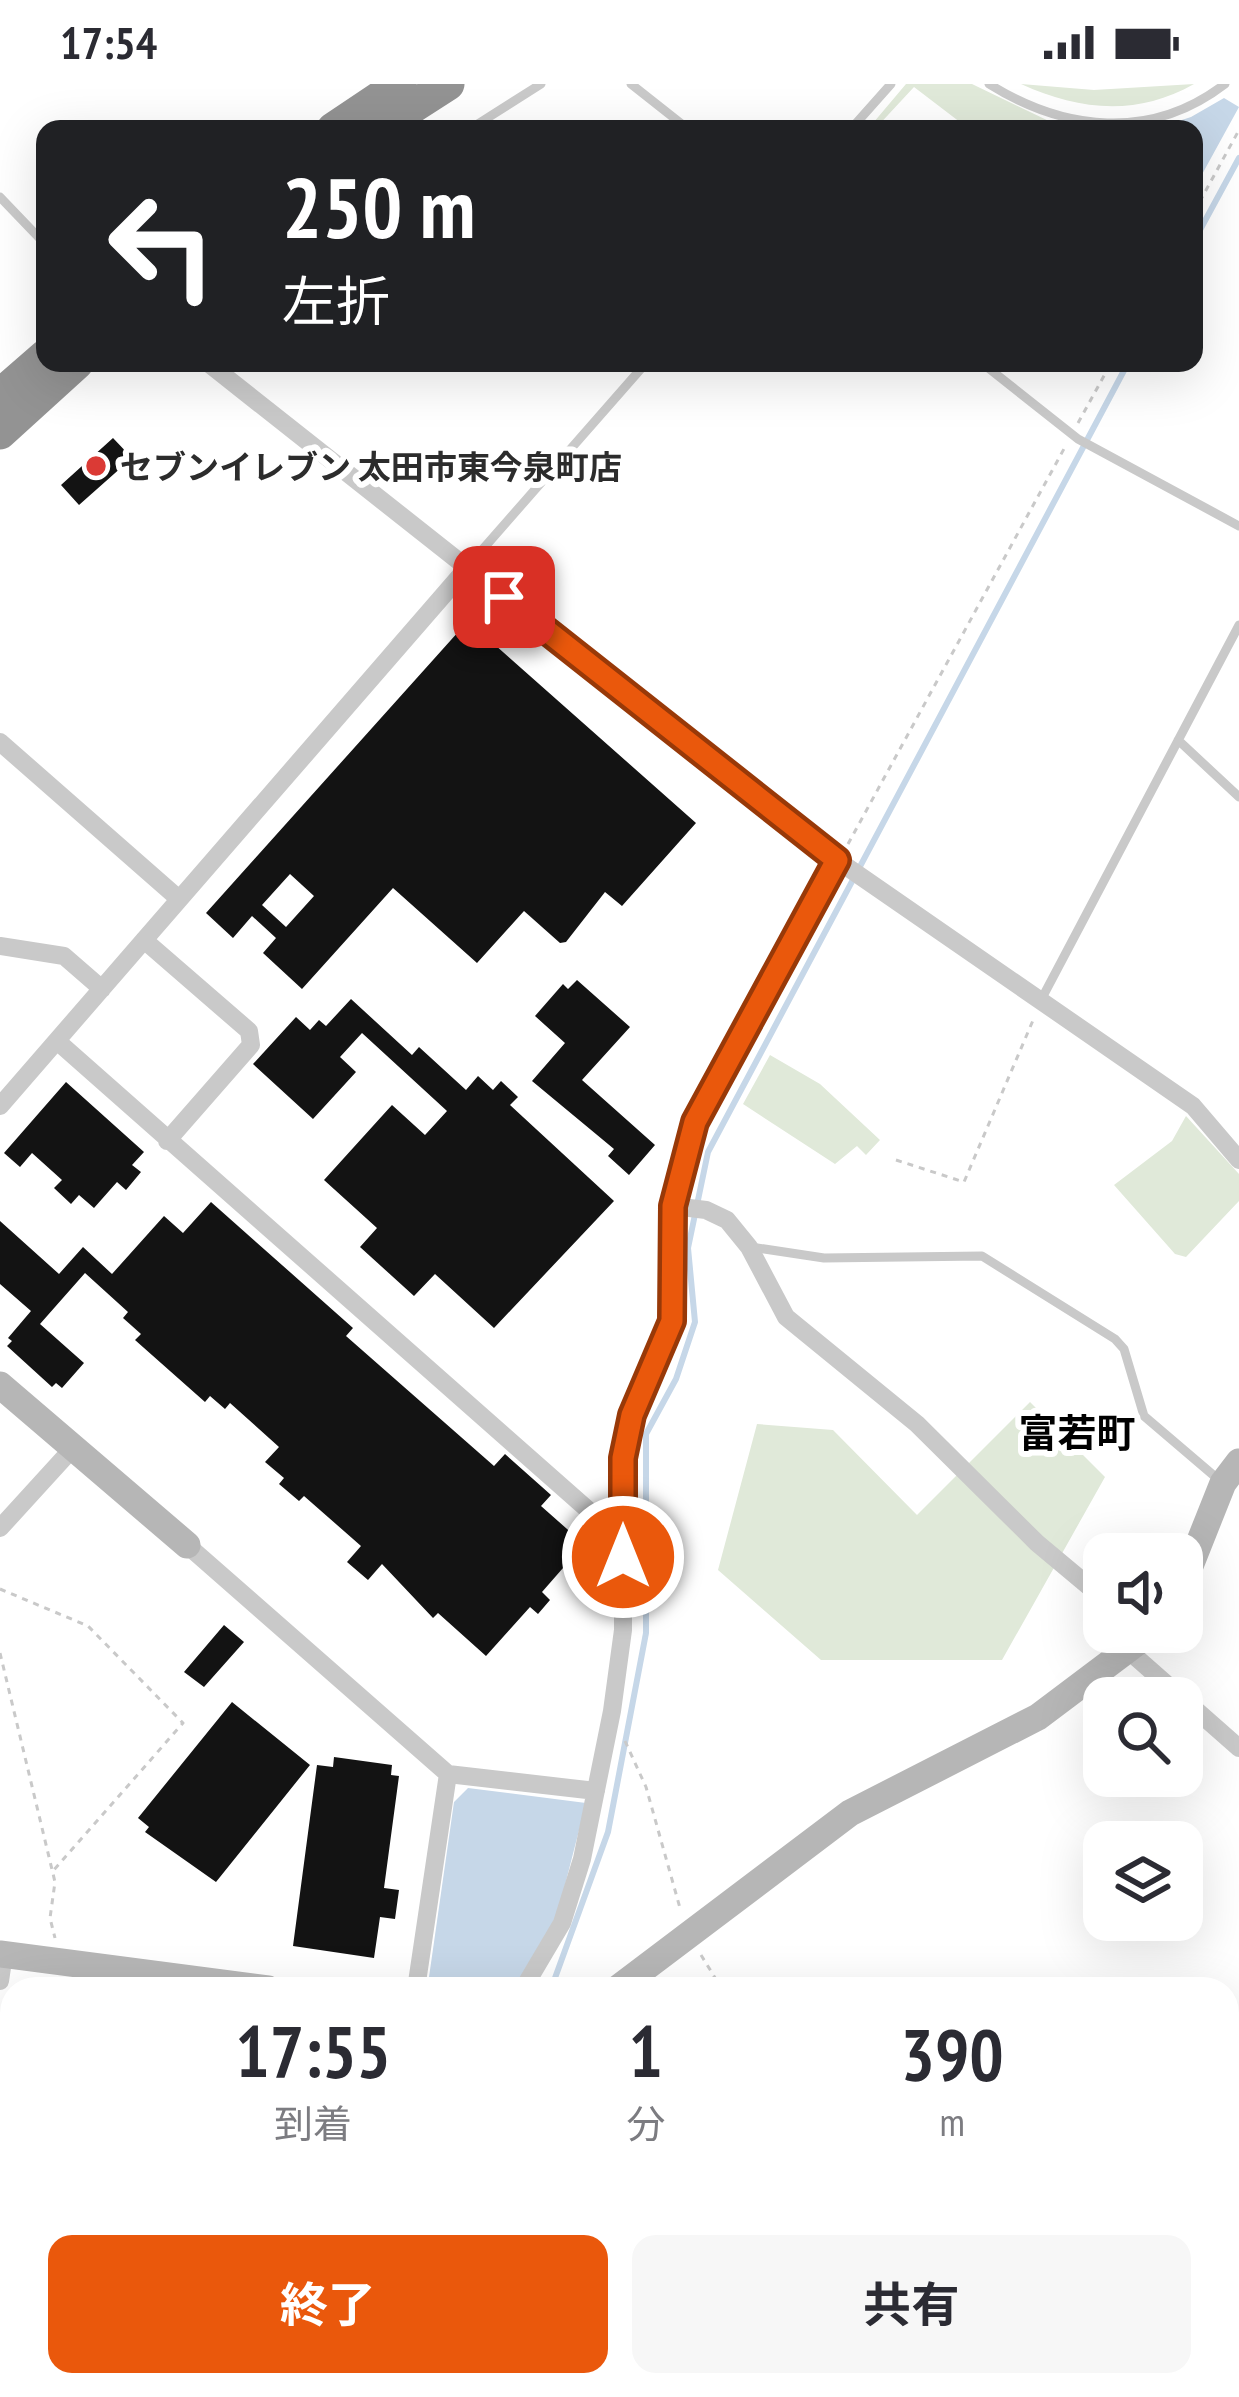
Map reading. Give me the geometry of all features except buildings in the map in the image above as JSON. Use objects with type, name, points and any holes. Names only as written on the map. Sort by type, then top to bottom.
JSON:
[{"type":"highway","points":[[352,120],[404,96],[448,84]]},
{"type":"highway","points":[[404,96],[441,106],[479,84]]},
{"type":"highway","points":[[385,120],[404,96]]},
{"type":"highway","points":[[0,395],[36,364]]},
{"type":"highway","points":[[0,433],[67,372]]},
{"type":"street","points":[[219,372],[842,864],[1193,1106],[1239,1160]]},
{"type":"street","points":[[0,1106],[466,568]]},
{"type":"street","points":[[0,742],[179,899]]},
{"type":"street","points":[[530,1977],[562,1923],[612,1711],[623,1630],[623,1458],[632,1415],[672,1321],[689,1208],[695,1122],[842,864]]},
{"type":"street","points":[[144,940],[249,1031],[251,1045],[167,1141]]},
{"type":"street","points":[[0,946],[64,956],[102,989]]},
{"type":"street","points":[[57,1040],[595,1516],[623,1520]]},
{"type":"street","points":[[689,1208],[727,1220],[749,1247],[786,1316],[917,1424],[1037,1543],[1083,1581]]},
{"type":"street","points":[[0,1385],[448,1774],[596,1790]]},
{"type":"street","points":[[0,1528],[73,1448]]},
{"type":"street","points":[[1203,1537],[1231,1472]]},
{"type":"street","points":[[632,1977],[850,1813],[1038,1717],[1122,1653]]},
{"type":"street","points":[[1155,1653],[1239,1748]]},
{"type":"street","points":[[418,1977],[448,1774]]},
{"type":"street","points":[[1,1963],[62,1963],[173,1977]]},
{"type":"lane","points":[[484,120],[542,84]]},
{"type":"lane","points":[[632,84],[677,120]]},
{"type":"lane","points":[[859,120],[891,84]]},
{"type":"lane","points":[[988,84],[1050,114],[1077,120]]},
{"type":"lane","points":[[1131,120],[1174,113],[1225,84]]},
{"type":"lane","points":[[0,197],[36,235]]},
{"type":"lane","points":[[466,568],[638,372]]},
{"type":"lane","points":[[993,372],[1075,437],[1239,526]]},
{"type":"lane","points":[[1041,1000],[1239,625]]},
{"type":"lane","points":[[1178,740],[1239,797]]},
{"type":"lane","points":[[749,1247],[824,1258],[982,1256],[1115,1340],[1124,1349],[1144,1416],[1231,1472]]},
{"type":"path","points":[[1203,196],[1239,130]]},
{"type":"path","points":[[842,864],[1107,372]]},
{"type":"path","points":[[896,1160],[964,1182],[1041,1000]]},
{"type":"path","points":[[0,1589],[88,1626],[183,1723],[53,1871]]},
{"type":"path","points":[[0,1654],[53,1871],[50,1918],[62,1963]]},
{"type":"path","points":[[612,1711],[646,1787],[688,1934],[715,1977]]},
{"type":"green space","points":[[906,84],[972,84],[1047,120],[957,120],[914,87],[883,120],[876,120]]},
{"type":"green space","points":[[1021,84],[1094,90],[1194,84],[1151,102],[1107,106],[1064,100]]},
{"type":"green space","points":[[770,1055],[820,1084],[880,1140],[866,1155],[857,1146],[835,1164],[743,1104]]},
{"type":"green space","points":[[1186,1116],[1239,1174],[1239,1201],[1186,1257],[1175,1254],[1114,1185],[1172,1141]]},
{"type":"green space","points":[[1030,1402],[1105,1477],[1002,1660],[821,1660],[718,1570],[757,1424],[833,1430],[917,1515]]},
{"type":"water","points":[[1224,98],[1239,107],[1203,173],[1203,120],[1182,120]]},
{"type":"water","points":[[468,1788],[586,1803],[556,1920],[520,1977],[429,1977],[454,1802]]},
{"type":"waterway","points":[[1203,224],[1239,158]]},
{"type":"waterway","points":[[555,1977],[608,1832],[646,1633],[646,1434],[676,1379],[695,1322],[688,1248],[708,1152],[1123,372]]},
{"type":"place","name":"セブンイレブン 太田市東今泉町店","points":[[96,466]]},
{"type":"district","name":"富若町","points":[[1077,1432]]},
{"type":"route","points":[[504,597],[837,860],[695,1122],[682,1156],[673,1206],[672,1321],[665,1347],[632,1415],[623,1458],[623,1557]]}]
